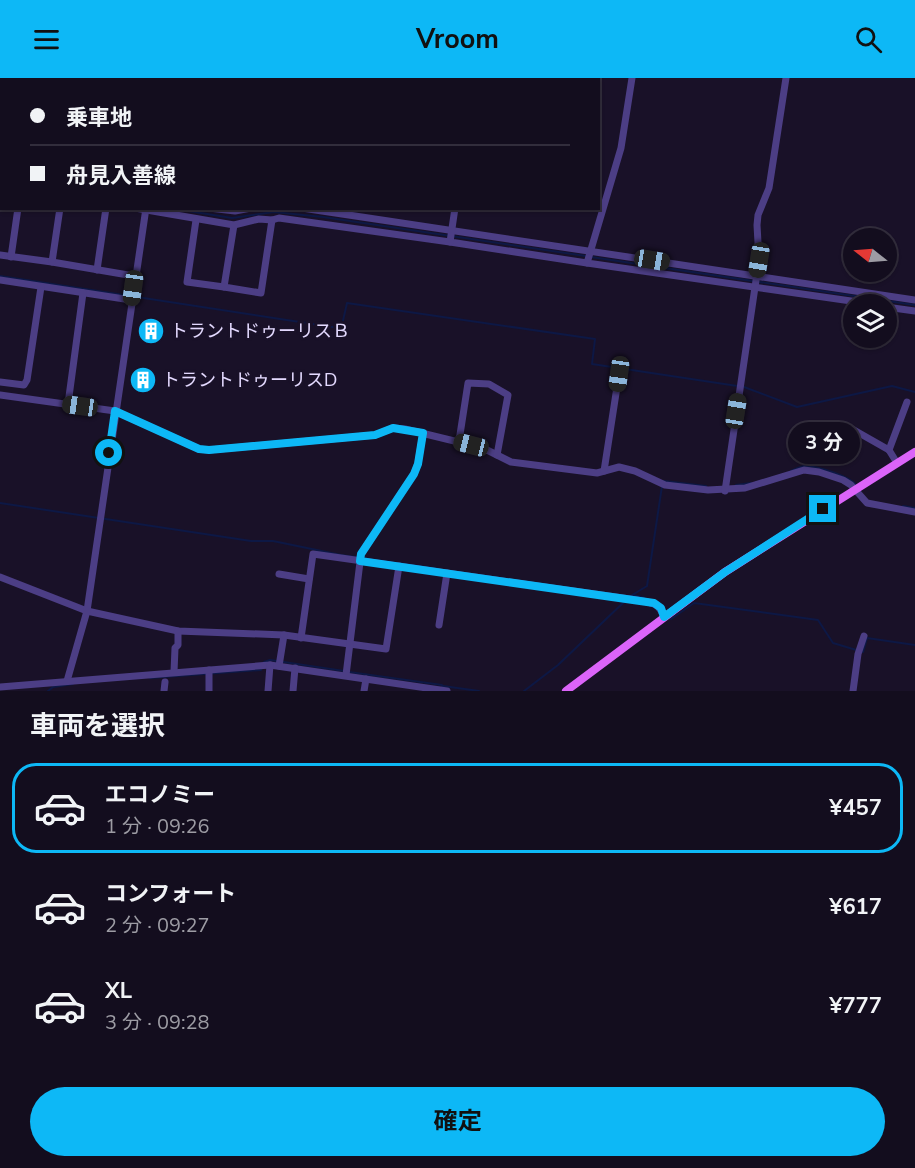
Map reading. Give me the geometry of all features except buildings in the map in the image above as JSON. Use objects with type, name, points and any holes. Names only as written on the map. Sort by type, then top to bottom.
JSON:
[{"type":"main road","points":[[566,691],[725,572],[915,452]]},
{"type":"street","points":[[308,78],[313,78]]},
{"type":"street","points":[[587,262],[621,148],[632,78]]},
{"type":"street","points":[[725,491],[759,260],[758,215],[770,188],[786,78]]},
{"type":"street","points":[[11,257],[18,210]]},
{"type":"street","points":[[52,262],[60,210]]},
{"type":"street","points":[[97,270],[106,210]]},
{"type":"street","points":[[67,681],[87,611],[145,210],[234,225],[259,219],[279,218],[349,227],[843,300]]},
{"type":"street","points":[[315,210],[915,300]]},
{"type":"street","points":[[450,242],[455,210]]},
{"type":"street","points":[[196,220],[187,282],[261,293],[272,220]]},
{"type":"street","points":[[224,288],[234,225]]},
{"type":"street","points":[[0,255],[134,276]]},
{"type":"street","points":[[0,285],[0,280],[131,300]]},
{"type":"street","points":[[0,382],[24,385],[27,380],[41,286]]},
{"type":"street","points":[[68,404],[83,293]]},
{"type":"street","points":[[897,309],[915,311]]},
{"type":"street","points":[[604,471],[619,374]]},
{"type":"street","points":[[459,441],[468,382],[489,384],[508,395],[498,455]]},
{"type":"street","points":[[0,394],[115,411],[199,449],[375,435],[393,428],[459,441],[483,448],[510,462],[597,473],[619,467],[635,471],[665,485],[725,491],[754,486],[804,470],[819,472],[852,485],[867,503],[915,512]]},
{"type":"street","points":[[889,450],[907,402]]},
{"type":"street","points":[[845,425],[889,450],[897,463]]},
{"type":"street","points":[[346,675],[361,554],[414,474],[423,433]]},
{"type":"street","points":[[301,638],[313,554],[654,603],[661,608],[664,617]]},
{"type":"street","points":[[0,577],[87,611],[178,631],[284,635],[386,649],[399,566]]},
{"type":"street","points":[[439,625],[447,573]]},
{"type":"street","points":[[279,574],[309,579]]},
{"type":"street","points":[[174,672],[178,631]]},
{"type":"street","points":[[279,666],[284,635]]},
{"type":"street","points":[[853,691],[858,654],[864,636]]},
{"type":"street","points":[[268,691],[270,664]]},
{"type":"street","points":[[0,687],[270,664],[447,691]]},
{"type":"street","points":[[293,691],[295,668]]},
{"type":"street","points":[[209,669],[209,691]]},
{"type":"street","points":[[364,691],[366,679]]},
{"type":"street","points":[[164,691],[165,682]]},
{"type":"street","points":[[47,691],[49,683]]},
{"type":"waterway","points":[[182,210],[232,218],[274,212],[323,217],[586,256]]},
{"type":"waterway","points":[[591,257],[915,305]]},
{"type":"waterway","points":[[0,276],[339,328],[342,325],[347,303],[595,339],[592,364],[744,387],[797,407],[892,386],[915,392]]},
{"type":"waterway","points":[[791,471],[804,466],[817,468],[841,475],[857,486]]},
{"type":"waterway","points":[[664,481],[706,486]]},
{"type":"waterway","points":[[736,485],[751,483]]},
{"type":"waterway","points":[[629,597],[647,586],[662,486]]},
{"type":"waterway","points":[[0,503],[251,541],[273,541],[341,555],[439,569]]},
{"type":"waterway","points":[[903,506],[915,508]]},
{"type":"waterway","points":[[633,595],[645,598]]},
{"type":"waterway","points":[[524,691],[558,665],[625,601]]},
{"type":"waterway","points":[[670,617],[671,619],[694,603],[818,620],[833,643],[863,652],[867,638],[915,645]]},
{"type":"waterway","points":[[264,662],[270,660],[344,671]]},
{"type":"waterway","points":[[150,678],[261,670],[262,667]]},
{"type":"waterway","points":[[349,672],[442,685],[442,688]]},
{"type":"waterway","points":[[48,691],[53,687],[73,684]]},
{"type":"waterway","points":[[443,686],[479,691]]},
{"type":"place","name":"トラントドゥーリスＢ","points":[[151,331]]},
{"type":"place","name":"トラントドゥーリスD","points":[[143,380]]},
{"type":"route","points":[[109,453],[115,411],[199,449],[209,450],[375,435],[393,428],[423,433],[414,474],[361,554],[360,561],[654,603],[661,608],[664,617],[725,572],[823,509]]}]
